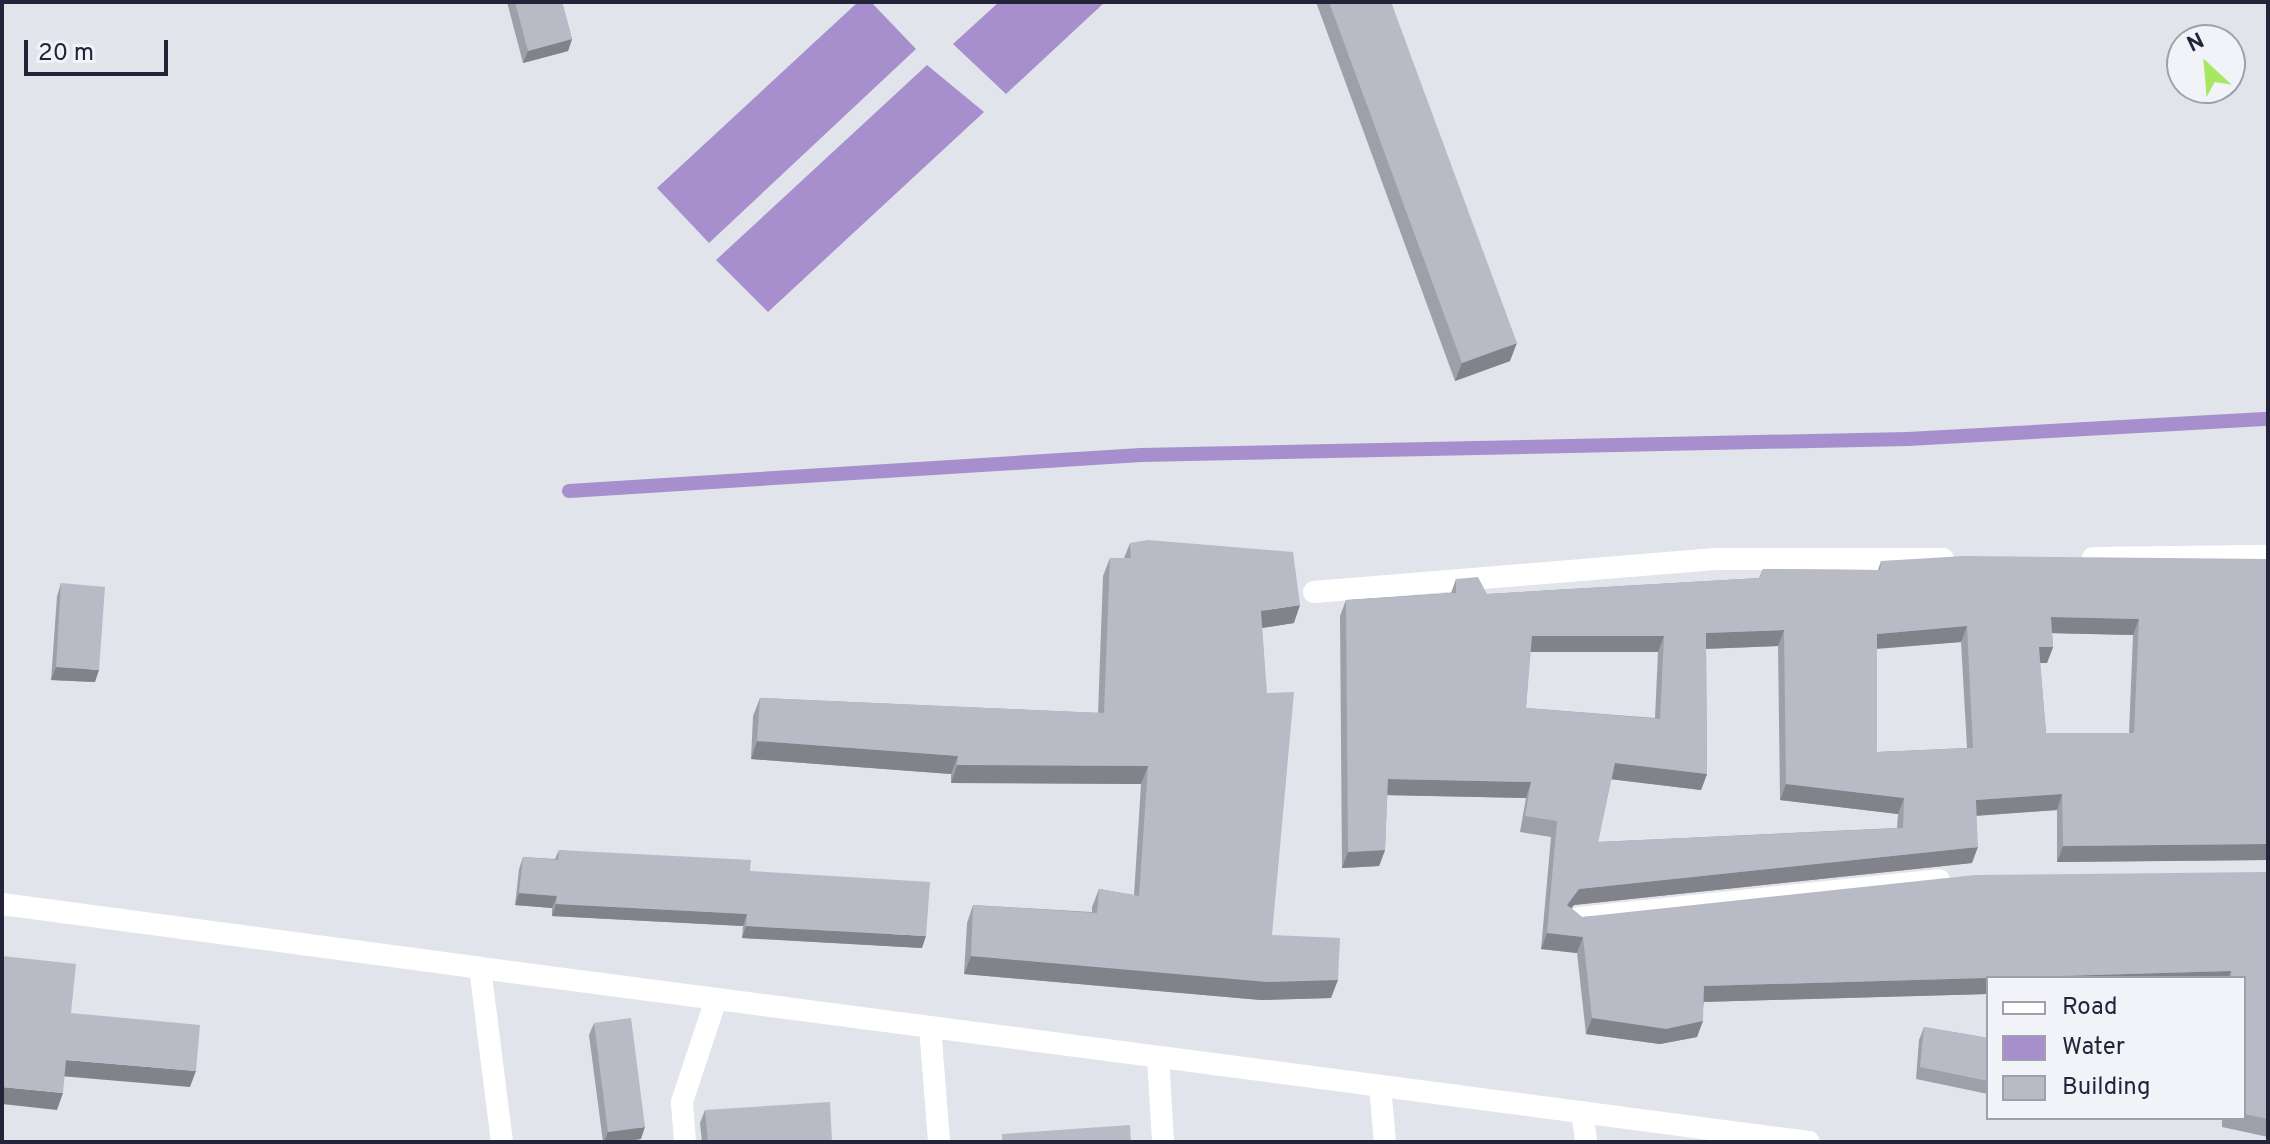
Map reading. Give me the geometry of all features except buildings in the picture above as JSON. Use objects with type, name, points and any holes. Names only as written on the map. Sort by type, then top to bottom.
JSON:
[{"type":"street","points":[[2071,558],[2268,556]]},
{"type":"street","points":[[1314,592],[1718,559],[1964,559]]},
{"type":"street","points":[[1575,919],[1968,877]]},
{"type":"street","points":[[2,904],[1809,1142]]},
{"type":"street","points":[[480,968],[502,1142]]},
{"type":"street","points":[[685,1142],[682,1102],[716,999]]},
{"type":"street","points":[[930,1027],[939,1142]]},
{"type":"street","points":[[1158,1057],[1163,1142]]},
{"type":"street","points":[[1380,1086],[1385,1142]]},
{"type":"street","points":[[1582,1112],[1586,1142]]},
{"type":"water","points":[[858,2],[871,2],[916,49],[709,243],[657,188]]},
{"type":"water","points":[[999,2],[1105,2],[1006,94],[953,44]]},
{"type":"water","points":[[927,65],[984,112],[768,312],[716,260]]},
{"type":"waterway","points":[[569,491],[1141,455],[1908,439],[2268,419]]}]
